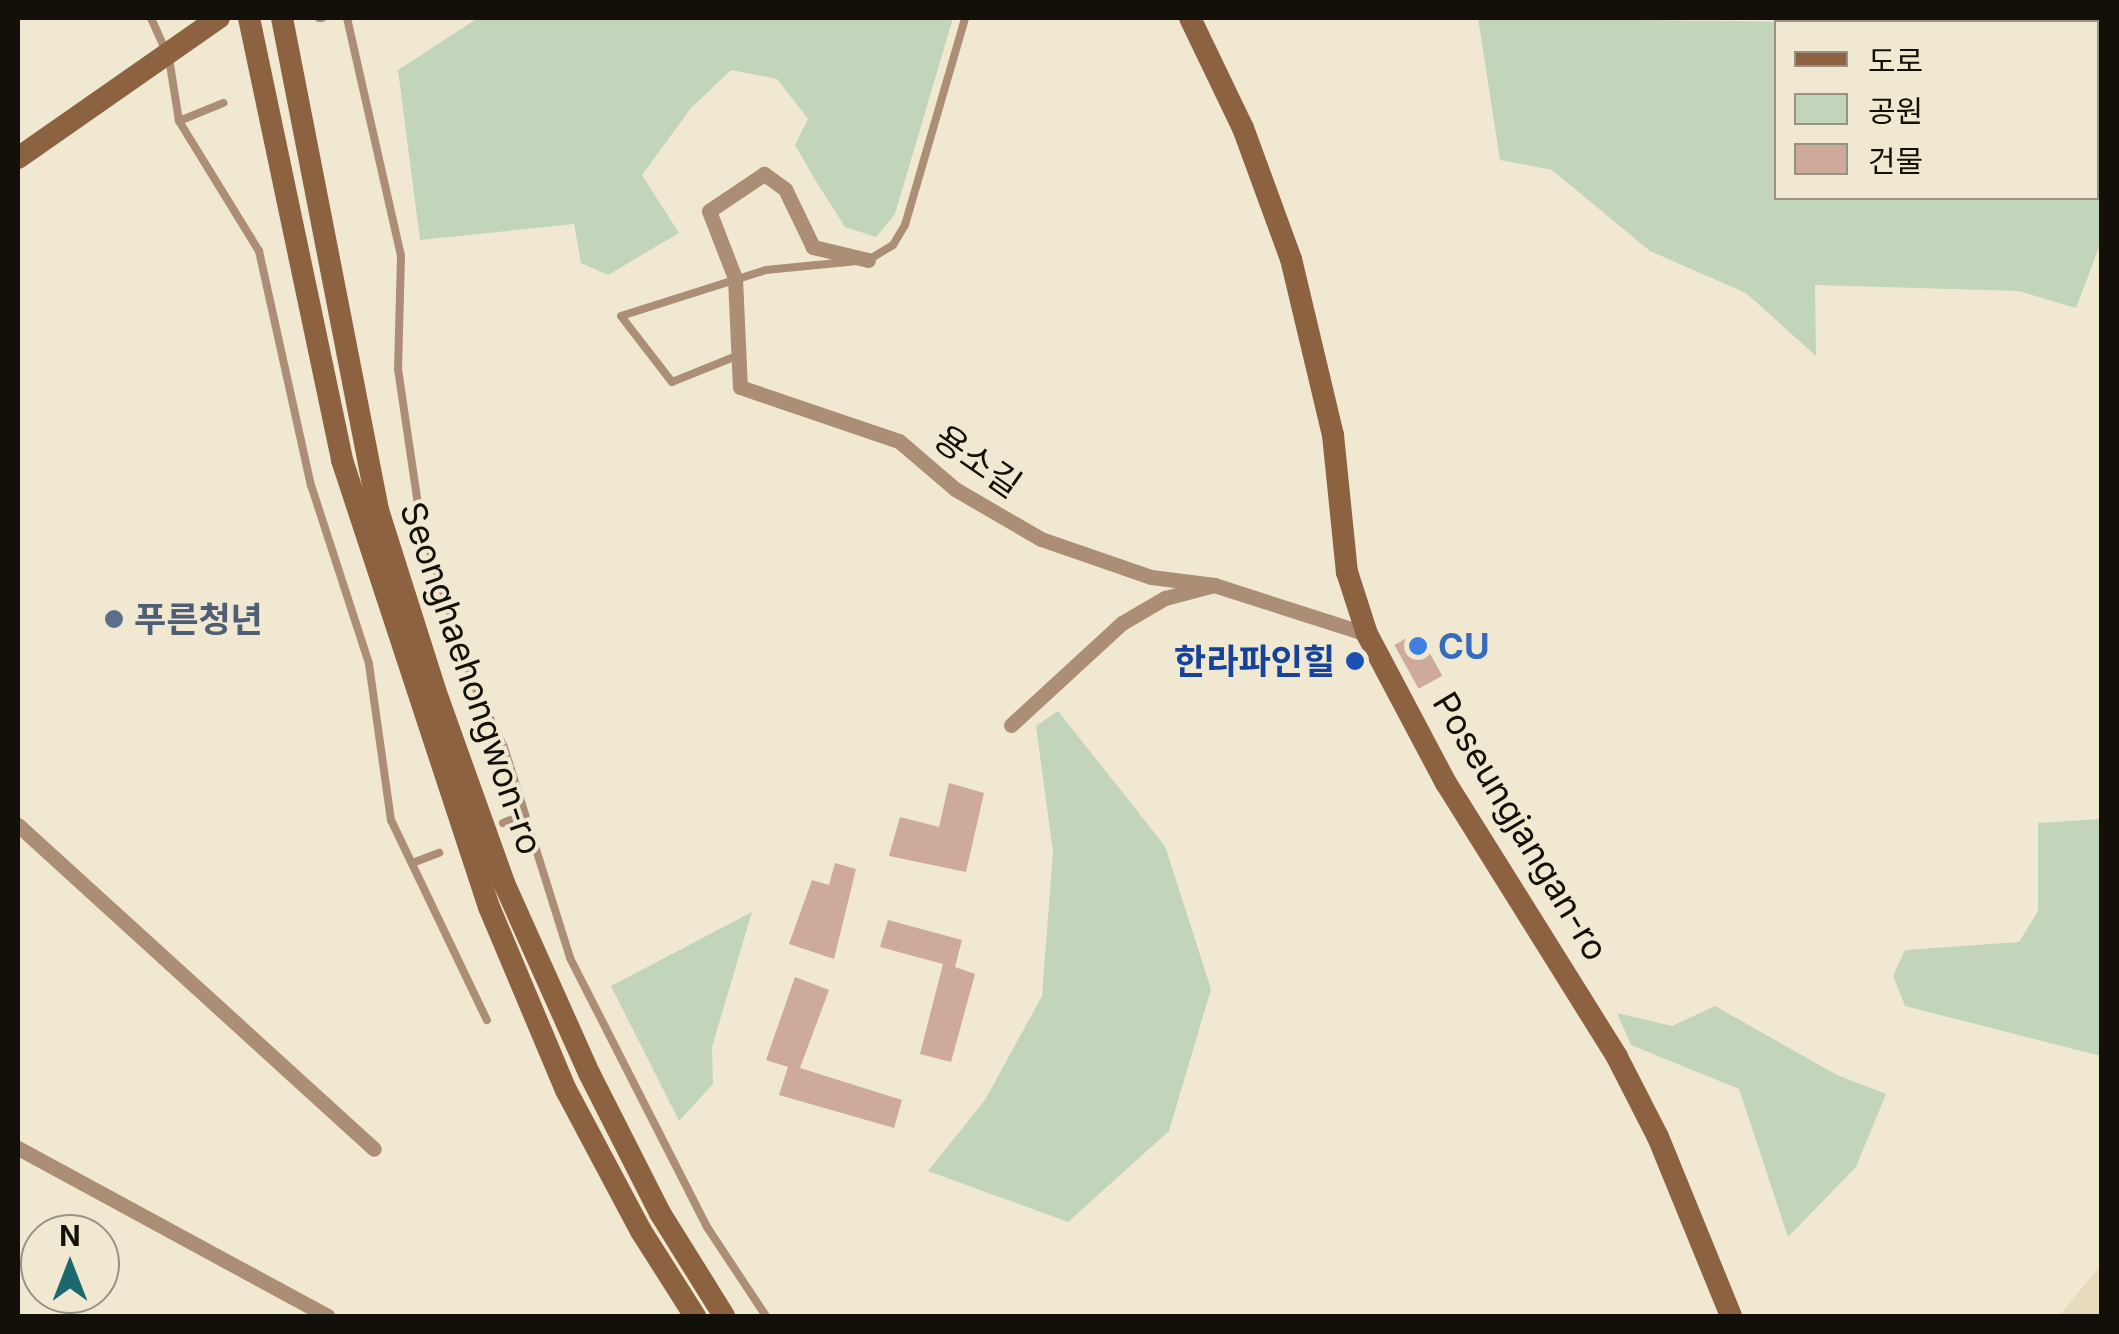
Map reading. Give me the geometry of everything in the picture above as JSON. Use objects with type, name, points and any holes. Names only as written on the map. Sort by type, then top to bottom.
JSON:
[{"type":"main road","points":[[18,158],[169,58],[219,18]]},
{"type":"main road","name":"Seonghaehongwon-ro","points":[[249,18],[342,460],[490,906],[566,1090],[640,1231],[695,1316]]},
{"type":"main road","name":"Seonghaehongwon-ro","points":[[282,18],[378,510],[435,690],[504,883],[589,1073],[660,1213],[724,1316]]},
{"type":"main road","name":"Poseungjangan-ro","points":[[1190,18],[1243,128],[1291,259],[1332,435],[1347,572],[1367,634],[1446,782],[1602,1029],[1658,1137],[1731,1316]]},
{"type":"street","name":"용소길","points":[[868,260],[813,248],[784,189],[764,174],[710,212],[735,278],[740,386],[899,441],[955,489],[1041,539],[1151,577],[1214,585],[1367,634]]},
{"type":"street","points":[[1011,725],[1122,623],[1165,598],[1214,585]]},
{"type":"street","points":[[18,825],[374,1149]]},
{"type":"street","points":[[18,1148],[328,1316]]},
{"type":"lane","points":[[151,18],[169,58],[180,122],[259,251],[310,485],[369,664],[391,820],[415,862],[487,1020]]},
{"type":"lane","points":[[348,18],[402,256],[398,368],[420,524],[570,958],[628,1082],[707,1227],[766,1316]]},
{"type":"lane","points":[[739,355],[672,382],[621,316],[735,278],[868,260],[893,245],[905,225],[965,18]]},
{"type":"lane","points":[[180,122],[223,103]]},
{"type":"lane","points":[[502,823],[523,816]]},
{"type":"lane","points":[[415,862],[439,853]]},
{"type":"shaded area","points":[[2101,1265],[2101,1316],[2059,1316]]},
{"type":"green space","points":[[478,18],[953,18],[895,214],[876,237],[845,227],[814,178],[795,145],[808,119],[777,79],[731,70],[691,108],[642,175],[679,233],[608,275],[581,263],[574,224],[420,240],[398,70]]},
{"type":"green space","points":[[1478,18],[1774,22],[1774,200],[2099,200],[2099,20],[2007,20],[2101,18],[2101,242],[2076,308],[2019,291],[1815,285],[1816,356],[1746,293],[1650,251],[1552,170],[1500,160]]},
{"type":"green space","points":[[1058,711],[1165,846],[1211,989],[1169,1131],[1068,1222],[928,1171],[985,1100],[1042,996],[1053,852],[1036,726]]},
{"type":"green space","points":[[2101,819],[2101,1056],[1905,1006],[1893,976],[1905,950],[2019,942],[2038,911],[2038,823]]},
{"type":"green space","points":[[752,912],[712,1047],[713,1084],[679,1121],[611,986]]},
{"type":"green space","points":[[1715,1006],[1837,1075],[1886,1094],[1856,1167],[1788,1237],[1739,1089],[1631,1045],[1617,1013],[1672,1026]]},
{"type":"building","points":[[1418,632],[1442,676],[1419,689],[1394,645]]},
{"type":"building","points":[[949,783],[984,793],[966,872],[889,856],[900,817],[939,827]]},
{"type":"building","points":[[835,863],[856,869],[834,959],[789,944],[812,880],[829,885]]},
{"type":"building","points":[[888,920],[962,940],[955,967],[975,974],[951,1062],[920,1054],[943,964],[880,947]]},
{"type":"building","points":[[795,977],[829,990],[800,1068],[902,1100],[894,1128],[779,1095],[788,1067],[766,1060]]},
{"type":"place","name":"푸른청년","points":[[114,619]]},
{"type":"place","name":"CU","points":[[1418,646]]},
{"type":"place","name":"한라파인힐","points":[[1355,661]]}]
